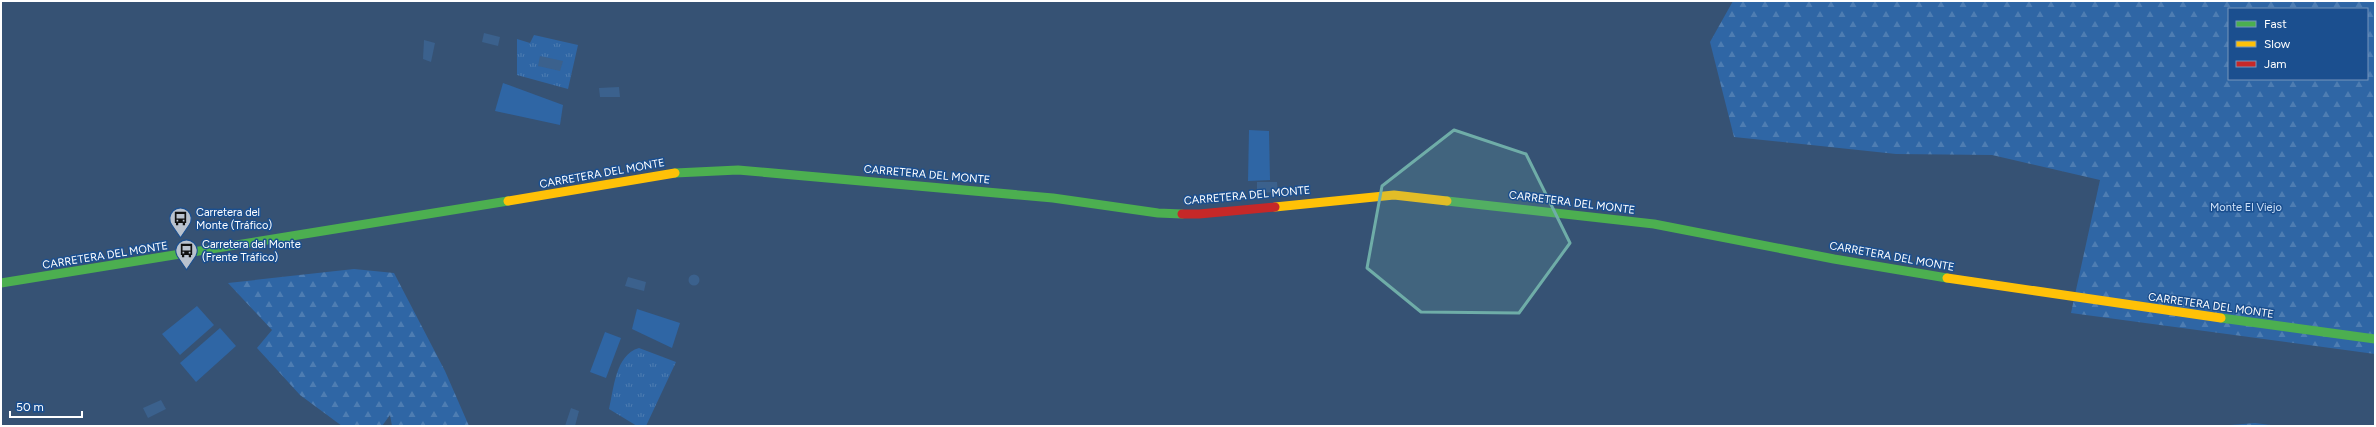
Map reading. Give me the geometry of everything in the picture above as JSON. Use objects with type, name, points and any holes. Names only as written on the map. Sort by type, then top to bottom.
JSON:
[{"type":"street","name":"CARRETERA DEL MONTE","points":[[1,283],[348,229],[680,172],[738,170],[1053,198],[1158,213],[1199,214],[1394,195],[1654,224],[1834,259],[2009,288],[2375,340]]},
{"type":"highlighted area","points":[[1454,130],[1526,154],[1570,243],[1519,313],[1421,312],[1367,268],[1382,186]]},
{"type":"green space","name":"Monte El Viejo","points":[[1733,1],[2375,1],[2375,354],[2071,313],[2100,180],[1992,155],[1896,154],[1734,137],[1710,42]]},
{"type":"green space","points":[[534,35],[578,45],[568,89],[517,75],[517,39],[530,43]]},
{"type":"green space","points":[[503,83],[563,105],[560,125],[495,111]]},
{"type":"green space","points":[[1249,130],[1269,131],[1270,180],[1248,181]]},
{"type":"green space","points":[[354,269],[394,273],[445,371],[469,426],[392,426],[390,415],[382,426],[342,426],[300,395],[257,348],[272,330],[228,283]]},
{"type":"green space","points":[[197,306],[214,325],[180,355],[162,334]]},
{"type":"green space","points":[[637,309],[680,323],[672,348],[632,329]]},
{"type":"green space","points":[[220,328],[236,346],[196,382],[180,363]]},
{"type":"green space","points":[[605,332],[621,338],[606,378],[590,372]]},
{"type":"green space","points":[[639,348],[676,362],[646,426],[637,426],[609,409],[614,383],[620,365],[631,352]]},
{"type":"green space","points":[[2255,423],[2278,426],[2218,426]]},
{"type":"shaded area","points":[[484,33],[500,37],[498,46],[482,42]]},
{"type":"shaded area","points":[[424,40],[435,43],[431,62],[423,59]]},
{"type":"shaded area","points":[[540,56],[563,61],[560,71],[538,66]]},
{"type":"shaded area","points":[[619,87],[620,97],[600,97],[599,88]]},
{"type":"shaded area","points":[[1257,182],[1277,182],[1278,192],[1257,193]]},
{"type":"shaded area","points":[[694,274],[698,276],[700,280],[698,284],[694,286],[690,284],[688,280],[690,276]]},
{"type":"shaded area","points":[[628,277],[646,282],[644,291],[625,286]]},
{"type":"shaded area","points":[[161,400],[166,409],[148,418],[143,408]]},
{"type":"shaded area","points":[[571,408],[579,411],[575,426],[565,426]]},
{"type":"traffic: fast","points":[[675,173],[738,170],[1053,198],[1158,213],[1182,214]]},
{"type":"traffic: fast","points":[[1,283],[508,201]]},
{"type":"traffic: fast","points":[[1447,201],[1654,224],[1834,259],[1947,278]]},
{"type":"traffic: fast","points":[[2221,318],[2375,339]]},
{"type":"traffic: slow","points":[[508,201],[675,173]]},
{"type":"traffic: slow","points":[[1275,207],[1394,195],[1447,201]]},
{"type":"traffic: slow","points":[[1947,278],[2221,318]]},
{"type":"traffic: jam","points":[[1182,214],[1199,214],[1275,207]]},
{"type":"place","name":"Carretera del Monte (Tráfico)","points":[[180,238]]},
{"type":"place","name":"Carretera del Monte (Frente Tráfico)","points":[[187,270]]}]
